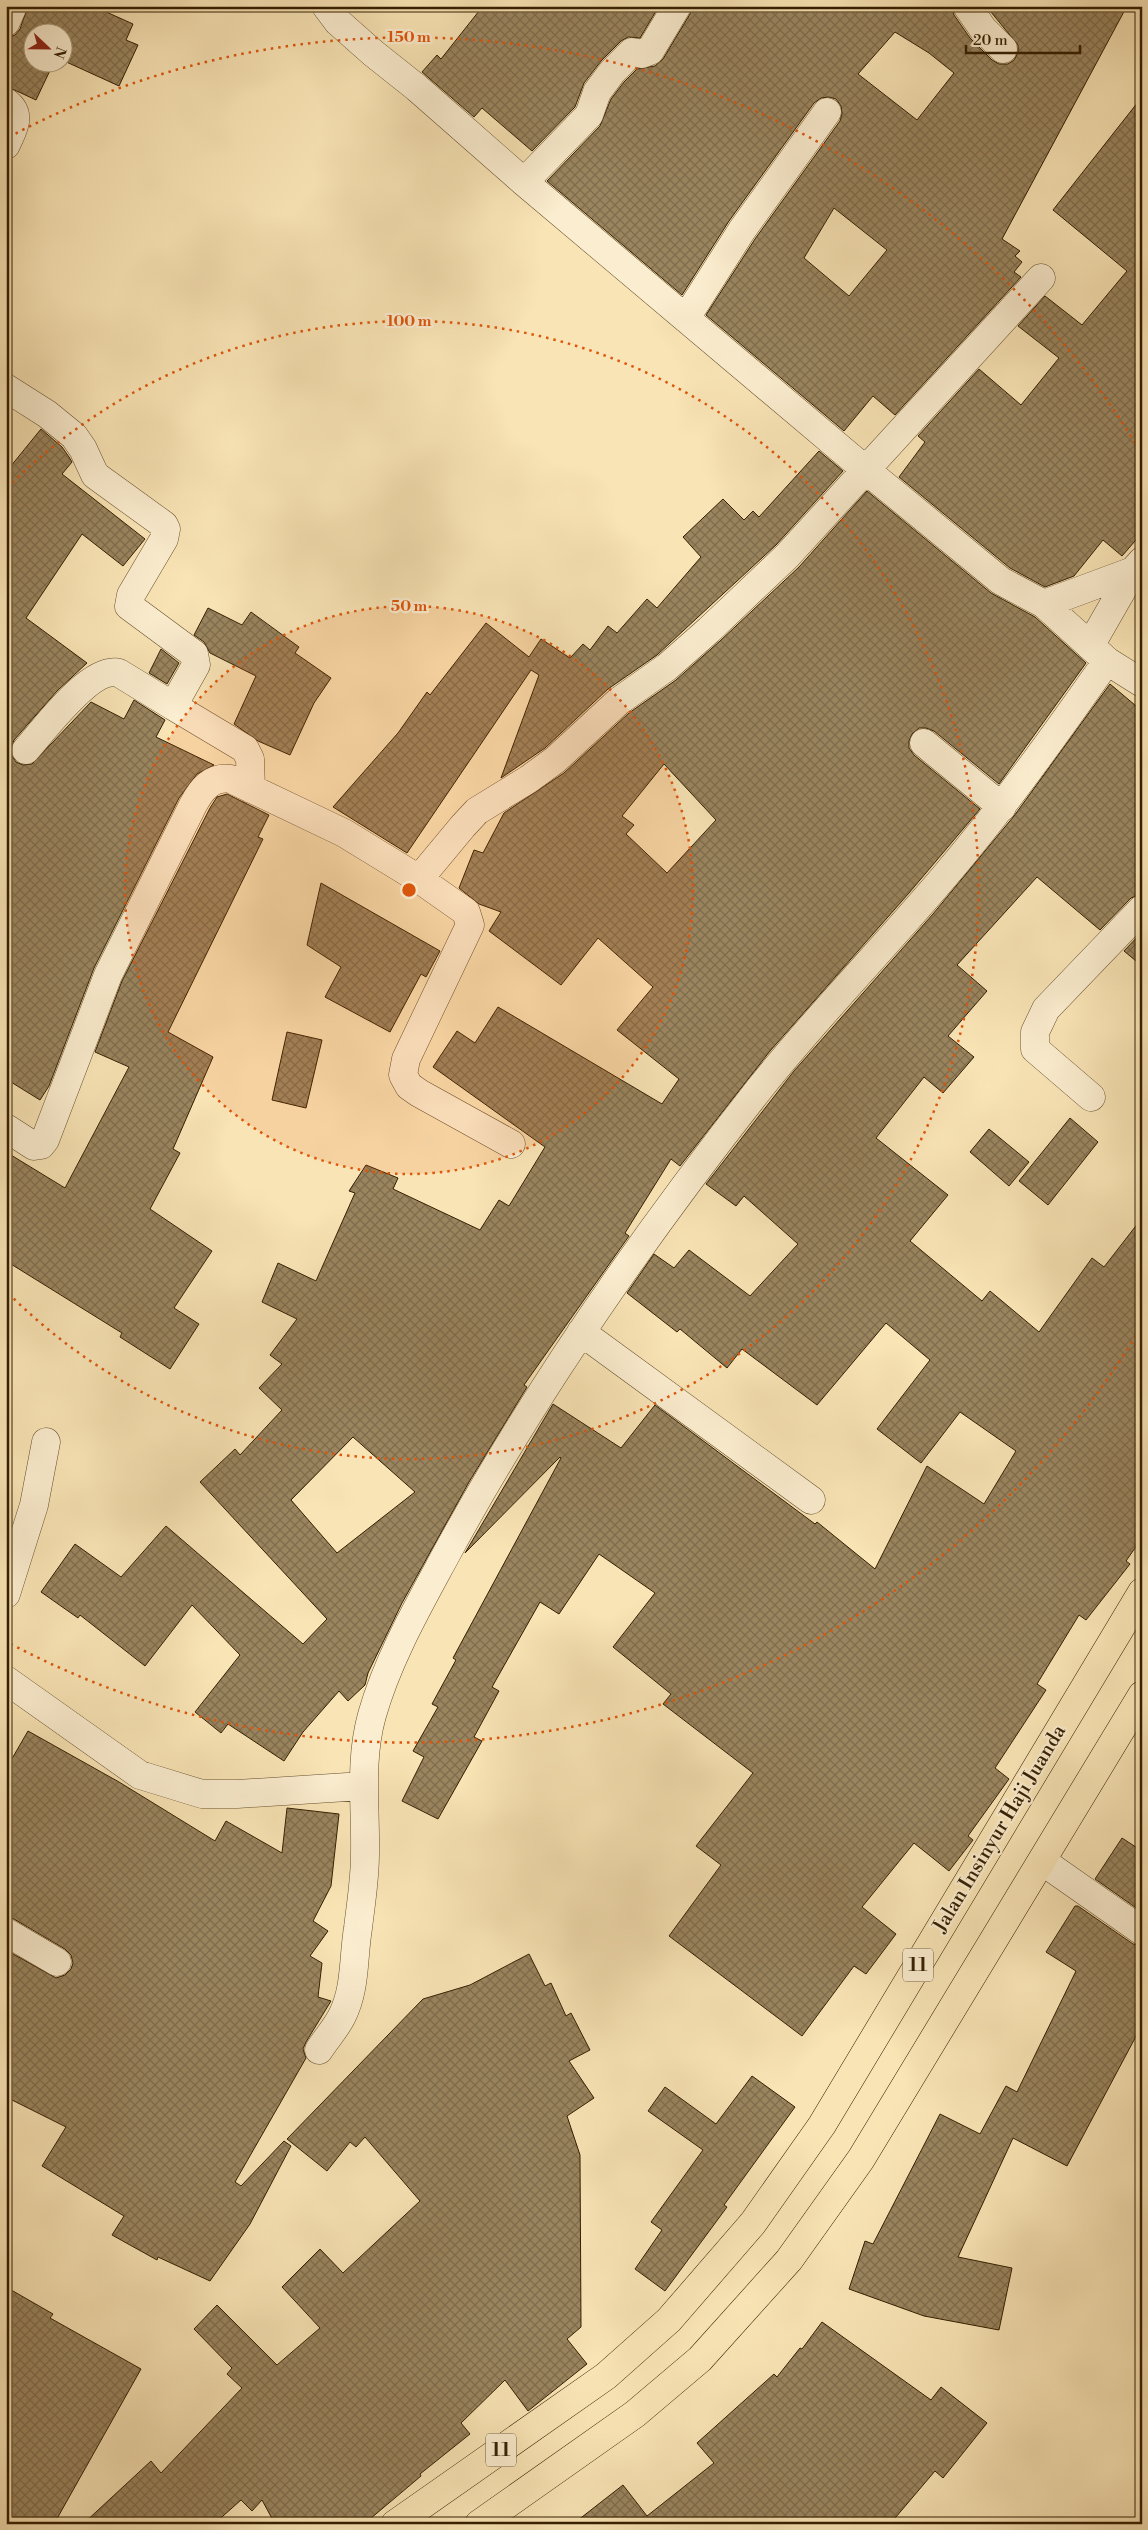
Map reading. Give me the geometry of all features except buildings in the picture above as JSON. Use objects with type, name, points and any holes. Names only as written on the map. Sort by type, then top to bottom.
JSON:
[{"type":"highway","name":"Jalan Insinyur Haji Juanda","points":[[395,2524],[606,2376],[669,2320],[753,2223],[822,2125],[1142,1592]]},
{"type":"highway","name":"11","points":[[479,2524],[635,2414],[700,2358],[789,2260],[861,2159],[1142,1694]]},
{"type":"street","points":[[6,22],[14,6]]},
{"type":"street","points":[[326,6],[338,22],[373,53],[417,88],[524,182],[867,470],[1001,581],[1044,604],[1099,653],[1142,683]]},
{"type":"street","points":[[524,182],[590,115],[597,92],[612,72],[632,52],[642,54],[650,51],[677,6]]},
{"type":"street","points":[[967,6],[983,29],[1003,49]]},
{"type":"street","points":[[6,102],[15,110],[16,119],[6,145]]},
{"type":"street","points":[[686,318],[742,230],[827,112]]},
{"type":"street","points":[[419,879],[462,826],[477,811],[529,779],[555,760],[619,701],[667,666],[709,630],[787,556],[1041,278]]},
{"type":"street","points":[[6,388],[47,414],[74,436],[83,449],[95,475],[160,522],[166,529],[164,539],[129,603],[133,610],[194,654],[196,664],[173,706]]},
{"type":"street","points":[[1044,604],[1137,566]]},
{"type":"street","points":[[319,2050],[341,2018],[353,1979],[357,1930],[364,1892],[363,1776],[372,1716],[396,1651],[448,1552],[498,1465],[581,1332],[641,1245],[762,1086],[847,985],[943,879],[1027,777],[1099,653],[1137,566]]},
{"type":"street","points":[[26,750],[86,685],[109,673],[119,673],[245,749],[250,759],[251,789]]},
{"type":"street","points":[[924,743],[1002,808]]},
{"type":"street","points":[[6,1128],[34,1146],[41,1145],[45,1140],[108,975],[201,790],[219,779],[225,778],[344,833],[419,879],[466,912],[470,925],[406,1059],[402,1075],[409,1086],[419,1093],[511,1144]]},
{"type":"street","points":[[1091,1097],[1035,1049],[1035,1032],[1046,1008],[1142,908]]},
{"type":"street","points":[[581,1332],[811,1500]]},
{"type":"street","points":[[6,1594],[34,1504],[46,1442]]},
{"type":"street","points":[[6,1680],[140,1775],[202,1794],[237,1794],[363,1776]]},
{"type":"street","points":[[1042,1861],[1142,1931]]},
{"type":"street","points":[[6,1932],[56,1962]]}]
